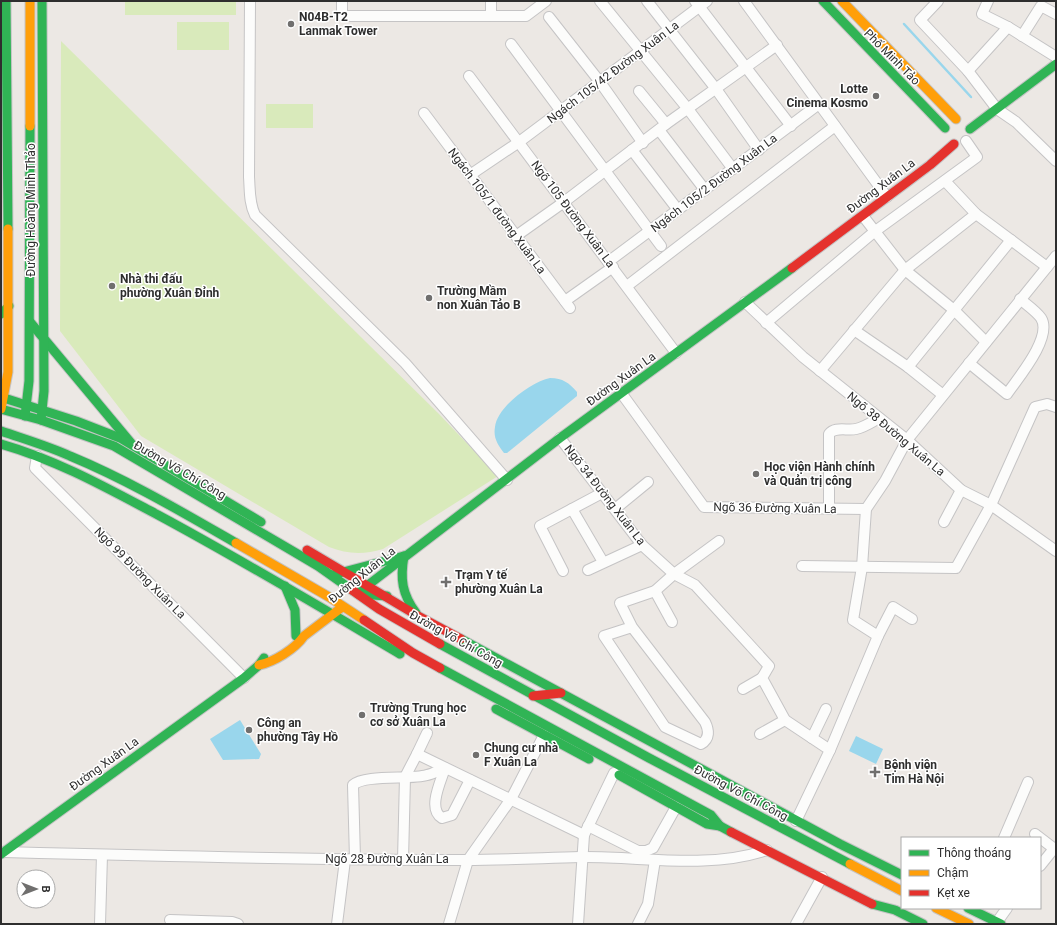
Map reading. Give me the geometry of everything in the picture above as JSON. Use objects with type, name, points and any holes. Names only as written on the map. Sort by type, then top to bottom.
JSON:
[{"type":"main road","name":"Đường Hoàng Minh Thảo","points":[[1,409],[8,372],[9,306],[6,1]]},
{"type":"main road","name":"Đường Hoàng Minh Thảo","points":[[25,416],[29,382],[30,322],[30,1]]},
{"type":"main road","name":"Đường Hoàng Minh Thảo","points":[[42,1],[42,415]]},
{"type":"main road","name":"Phố Minh Tảo","points":[[823,1],[946,128]]},
{"type":"main road","name":"Phố Minh Tảo","points":[[842,1],[956,120]]},
{"type":"main road","points":[[30,41],[42,41]]},
{"type":"main road","points":[[970,129],[1056,64]]},
{"type":"main road","points":[[956,120],[966,122],[970,129],[969,137],[966,142],[960,145],[954,144],[946,137],[946,128],[950,122],[956,120]]},
{"type":"main road","name":"Đường Xuân La","points":[[2,853],[244,678],[259,665],[265,657],[334,614],[367,584],[507,480],[560,438],[622,394],[862,216],[930,165],[954,144]]},
{"type":"main road","points":[[1,314],[9,306]]},
{"type":"main road","points":[[30,322],[133,446]]},
{"type":"main road","name":"Đường Võ Chí Công","points":[[2,398],[26,405],[42,415],[114,446],[306,559],[332,575],[356,594],[379,609],[532,696],[901,890]]},
{"type":"main road","name":"Đường Võ Chí Công","points":[[1,409],[25,416],[42,415],[120,438],[300,546],[367,584],[418,616],[796,821],[901,874]]},
{"type":"main road","points":[[1,431],[50,447],[102,470],[173,507],[343,606],[413,654],[711,815],[720,826]]},
{"type":"main road","points":[[86,435],[120,438]]},
{"type":"main road","points":[[1,444],[37,456],[96,482],[132,501],[314,602],[434,675],[707,824],[720,826],[822,877],[876,906],[892,919],[902,924]]},
{"type":"main road","points":[[300,546],[306,559]]},
{"type":"main road","points":[[332,575],[404,556],[401,581],[405,599],[418,616]]},
{"type":"main road","points":[[286,586],[295,606],[300,636]]},
{"type":"main road","points":[[356,594],[387,596]]},
{"type":"main road","points":[[314,602],[343,606]]},
{"type":"main road","points":[[374,628],[378,641]]},
{"type":"main road","points":[[532,696],[562,693]]},
{"type":"main road","points":[[876,906],[895,910],[923,924]]},
{"type":"main road","points":[[938,909],[969,924]]},
{"type":"main road","points":[[971,909],[999,923]]},
{"type":"street","points":[[250,1],[249,177],[250,198],[256,215],[405,363],[507,480]]},
{"type":"street","points":[[342,1],[342,16],[526,16],[546,1]]},
{"type":"street","points":[[491,1],[491,16]]},
{"type":"street","points":[[600,1],[688,109],[733,169]]},
{"type":"street","points":[[647,1],[716,89],[759,150]]},
{"type":"street","points":[[744,1],[887,196]]},
{"type":"street","points":[[938,1],[920,20],[968,71],[997,109],[1016,122],[1056,161]]},
{"type":"street","points":[[988,1],[982,14],[1008,27],[1056,57]]},
{"type":"street","points":[[700,3],[791,126]]},
{"type":"street","name":"Ngách 105/42 Đường Xuân La","points":[[470,175],[519,142],[600,82],[669,30],[700,3]]},
{"type":"street","points":[[1022,36],[1041,6],[1056,14]]},
{"type":"street","points":[[549,17],[600,82],[643,143]]},
{"type":"street","points":[[968,71],[1008,27]]},
{"type":"street","points":[[511,44],[661,246]]},
{"type":"street","points":[[516,236],[564,202],[662,127],[747,68],[777,45]]},
{"type":"street","name":"Ngõ 105 Đường Xuân La","points":[[469,76],[676,353]]},
{"type":"street","points":[[639,91],[705,190]]},
{"type":"street","name":"Ngách 105/2 Đường Xuân La","points":[[610,264],[650,231],[819,104]]},
{"type":"street","name":"Ngách 105/1 đường Xuân La","points":[[424,113],[568,305],[610,264]]},
{"type":"street","points":[[627,286],[835,126]]},
{"type":"street","points":[[766,323],[874,232],[977,157],[966,142]]},
{"type":"street","points":[[632,150],[678,210]]},
{"type":"street","points":[[945,181],[976,214],[1046,267]]},
{"type":"street","points":[[820,371],[905,270],[976,214]]},
{"type":"street","points":[[862,216],[905,270],[954,310],[986,342]]},
{"type":"street","points":[[908,367],[1011,240]]},
{"type":"street","points":[[878,636],[853,620],[862,567],[866,509],[885,481],[907,440],[1056,256]]},
{"type":"street","points":[[969,363],[1007,394],[1040,344],[1044,328],[1041,318],[1020,300]]},
{"type":"street","name":"Ngõ 38 Đường Xuân La","points":[[745,302],[803,357],[907,440],[961,490],[991,505],[1056,551]]},
{"type":"street","points":[[854,330],[908,367],[943,395]]},
{"type":"street","name":"Ngõ 36 Đường Xuân La","points":[[622,394],[704,507],[866,509]]},
{"type":"street","points":[[802,566],[956,568],[991,505],[1035,407],[1047,404],[1056,407]]},
{"type":"street","points":[[829,509],[829,434],[836,429],[855,429],[865,426],[880,418]]},
{"type":"street","name":"Ngõ 34 Đường Xuân La","points":[[560,438],[642,545],[674,574],[695,585],[770,666],[762,678]]},
{"type":"street","name":"Ngõ 99 Đường Xuân La","points":[[37,456],[35,468],[244,678]]},
{"type":"street","points":[[615,509],[648,482]]},
{"type":"street","points":[[944,522],[961,490]]},
{"type":"street","points":[[563,570],[540,526],[602,493]]},
{"type":"street","points":[[572,509],[603,562]]},
{"type":"street","points":[[632,627],[604,636],[665,727],[702,744],[708,734],[708,728],[699,712],[632,627],[620,603],[655,591],[674,574],[719,541]]},
{"type":"street","points":[[588,570],[642,545]]},
{"type":"street","points":[[655,591],[672,622]]},
{"type":"street","points":[[796,821],[830,750],[878,636],[893,607],[912,619]]},
{"type":"street","points":[[743,689],[762,678],[785,720],[830,750]]},
{"type":"street","points":[[812,738],[826,709]]},
{"type":"street","points":[[760,734],[785,720]]},
{"type":"street","points":[[403,860],[405,777],[427,733]]},
{"type":"street","points":[[449,924],[468,860],[511,799],[544,735]]},
{"type":"street","points":[[417,754],[511,799],[638,852],[653,848],[676,807]]},
{"type":"street","points":[[337,924],[350,859],[354,785],[366,780],[427,775],[445,768]]},
{"type":"street","points":[[445,768],[434,807],[438,816],[442,818],[452,815],[470,780]]},
{"type":"street","points":[[578,924],[586,831],[614,773]]},
{"type":"street","points":[[1004,837],[1028,782]]},
{"type":"street","points":[[1035,834],[1039,837]]},
{"type":"street","points":[[1041,839],[1052,848],[1052,851],[1041,865]]},
{"type":"street","name":"Ngõ 28 Đường Xuân La","points":[[2,853],[403,860],[583,857],[712,861],[746,857],[769,850]]},
{"type":"street","points":[[100,924],[102,855]]},
{"type":"street","points":[[638,924],[648,904],[654,860]]},
{"type":"street","points":[[802,922],[822,877]]},
{"type":"street","points":[[999,923],[1006,909]]},
{"type":"street","points":[[170,920],[232,922],[238,924]]},
{"type":"green space","points":[[125,1],[236,1],[236,15],[125,15]]},
{"type":"green space","points":[[177,22],[229,22],[229,50],[177,50]]},
{"type":"green space","points":[[61,41],[439,414],[498,476],[383,549],[355,553],[329,547],[141,436],[60,331]]},
{"type":"green space","points":[[266,104],[313,104],[313,128],[266,128]]},
{"type":"water","points":[[550,378],[562,380],[568,384],[577,392],[577,396],[507,453],[504,453],[495,438],[497,419],[502,411],[516,396],[542,380]]},
{"type":"water","points":[[240,720],[261,754],[259,759],[223,760],[210,739]]},
{"type":"water","points":[[856,736],[883,749],[876,764],[849,751]]},
{"type":"waterway","points":[[904,24],[971,97]]},
{"type":"traffic: fast","points":[[6,1],[8,229]]},
{"type":"traffic: fast","points":[[41,420],[44,391],[42,1]]},
{"type":"traffic: fast","points":[[823,1],[945,128]]},
{"type":"traffic: fast","points":[[970,129],[1056,64]]},
{"type":"traffic: fast","points":[[25,416],[29,381],[30,126]]},
{"type":"traffic: fast","points":[[359,592],[560,438],[792,268]]},
{"type":"traffic: fast","points":[[1,314],[9,306]]},
{"type":"traffic: fast","points":[[30,322],[131,443]]},
{"type":"traffic: fast","points":[[1,397],[76,421],[120,438],[261,522]]},
{"type":"traffic: fast","points":[[1,409],[41,420],[114,446],[318,566],[352,590]]},
{"type":"traffic: fast","points":[[1,431],[53,449],[113,475],[236,543]]},
{"type":"traffic: fast","points":[[1,444],[62,466],[120,495],[250,566],[400,654]]},
{"type":"traffic: fast","points":[[404,556],[402,572],[403,586],[411,606],[416,613]]},
{"type":"traffic: fast","points":[[332,575],[404,556]]},
{"type":"traffic: fast","points":[[285,586],[295,610],[296,636]]},
{"type":"traffic: fast","points":[[358,594],[387,596]]},
{"type":"traffic: fast","points":[[461,639],[840,844],[901,874]]},
{"type":"traffic: fast","points":[[440,644],[649,758],[850,864]]},
{"type":"traffic: fast","points":[[1,854],[244,678],[259,665],[264,658]]},
{"type":"traffic: fast","points":[[440,668],[711,815],[720,826],[731,832]]},
{"type":"traffic: fast","points":[[496,709],[589,759]]},
{"type":"traffic: fast","points":[[619,775],[707,824],[720,826]]},
{"type":"traffic: fast","points":[[872,904],[895,910],[923,924]]},
{"type":"traffic: fast","points":[[970,909],[1001,924]]},
{"type":"traffic: slow","points":[[30,1],[30,126]]},
{"type":"traffic: slow","points":[[842,1],[956,119]]},
{"type":"traffic: slow","points":[[1,409],[8,372],[8,229]]},
{"type":"traffic: slow","points":[[236,543],[329,597],[364,620]]},
{"type":"traffic: slow","points":[[259,665],[271,661],[290,650],[304,636],[341,608]]},
{"type":"traffic: slow","points":[[850,864],[901,890]]},
{"type":"traffic: slow","points":[[938,909],[969,924]]},
{"type":"traffic: jam","points":[[792,268],[930,165],[954,144]]},
{"type":"traffic: jam","points":[[307,550],[418,616],[461,639]]},
{"type":"traffic: jam","points":[[352,590],[379,609],[440,644]]},
{"type":"traffic: jam","points":[[364,620],[413,653],[440,668]]},
{"type":"traffic: jam","points":[[533,696],[561,693]]},
{"type":"traffic: jam","points":[[731,832],[872,904]]},
{"type":"place","name":"N04B-T2 Lanmak Tower","points":[[291,24]]},
{"type":"place","name":"Lotte Cinema Kosmo","points":[[876,96]]},
{"type":"place","name":"Nhà thi đấu phường Xuân Đỉnh","points":[[112,286]]},
{"type":"place","name":"Trường Mầm non Xuân Tảo B","points":[[429,298]]},
{"type":"place","name":"Học viện Hành chính và Quản trị công","points":[[756,474]]},
{"type":"place","name":"Trạm Y tế phường Xuân La","points":[[446,582]]},
{"type":"place","name":"Trường Trung học cơ sở Xuân La","points":[[362,715]]},
{"type":"place","name":"Công an phường Tây Hồ","points":[[249,730]]},
{"type":"place","name":"Chung cư nhà F Xuân La","points":[[476,755]]},
{"type":"place","name":"Bệnh viện Tim Hà Nội","points":[[875,772]]}]
